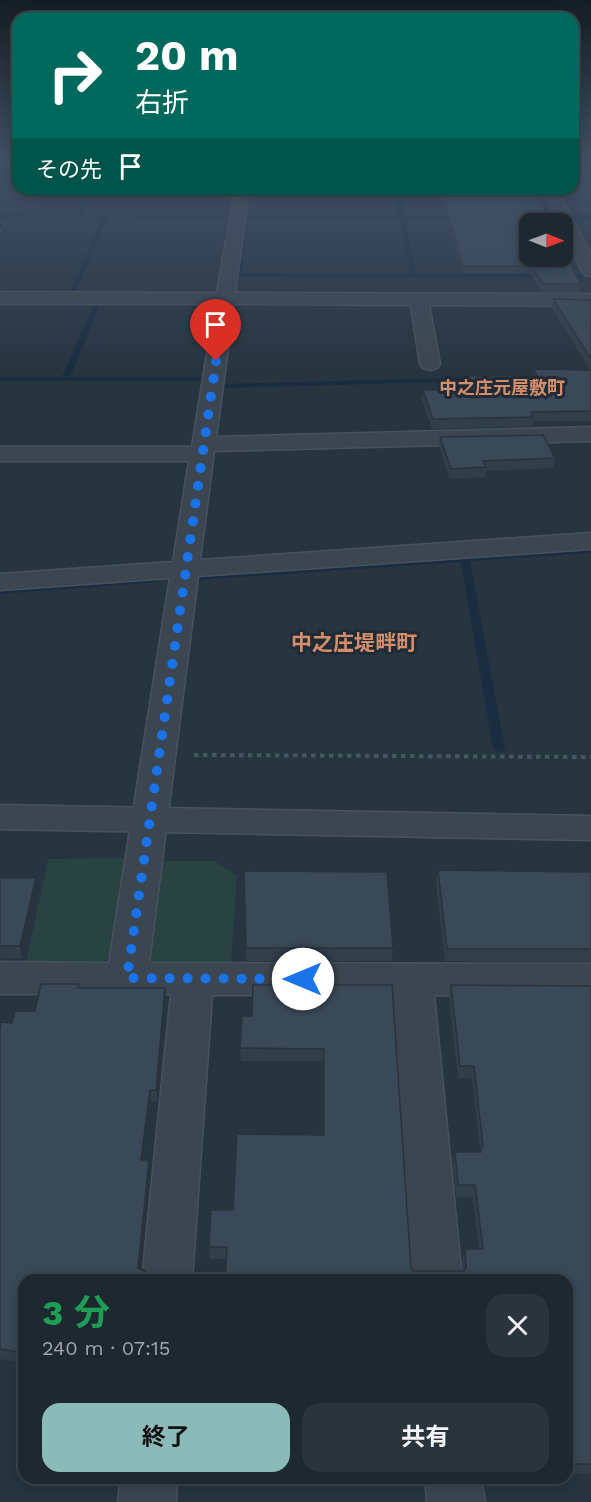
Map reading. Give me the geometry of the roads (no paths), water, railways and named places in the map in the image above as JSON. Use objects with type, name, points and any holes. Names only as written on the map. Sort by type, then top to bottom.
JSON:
[{"type":"street","points":[[127,978],[157,755],[235,231]]},
{"type":"street","points":[[571,231],[591,271]]},
{"type":"street","points":[[0,298],[591,300]]},
{"type":"street","points":[[418,299],[430,364]]},
{"type":"street","points":[[0,454],[203,449],[591,434]]},
{"type":"street","points":[[0,582],[591,541]]},
{"type":"street","points":[[0,817],[591,828]]},
{"type":"street","points":[[0,978],[591,980]]},
{"type":"street","points":[[168,1274],[194,979]]},
{"type":"street","points":[[412,979],[437,1274]]},
{"type":"street","points":[[147,1502],[148,1484]]},
{"type":"street","points":[[454,1484],[456,1502]]},
{"type":"waterway","points":[[85,295],[72,294],[99,231]]},
{"type":"waterway","points":[[405,231],[413,275]]},
{"type":"waterway","points":[[242,238],[238,275],[584,276]]},
{"type":"waterway","points":[[65,379],[98,302]]},
{"type":"waterway","points":[[0,379],[65,379]]},
{"type":"waterway","points":[[65,379],[204,379]]},
{"type":"waterway","points":[[222,386],[481,379]]},
{"type":"waterway","points":[[465,559],[591,550]]},
{"type":"waterway","points":[[199,577],[465,559]]},
{"type":"waterway","points":[[465,559],[499,749]]},
{"type":"waterway","points":[[0,591],[154,580]]},
{"type":"district","name":"中之庄元屋敷町","points":[[502,387]]},
{"type":"district","name":"中之庄堤畔町","points":[[354,642]]}]
